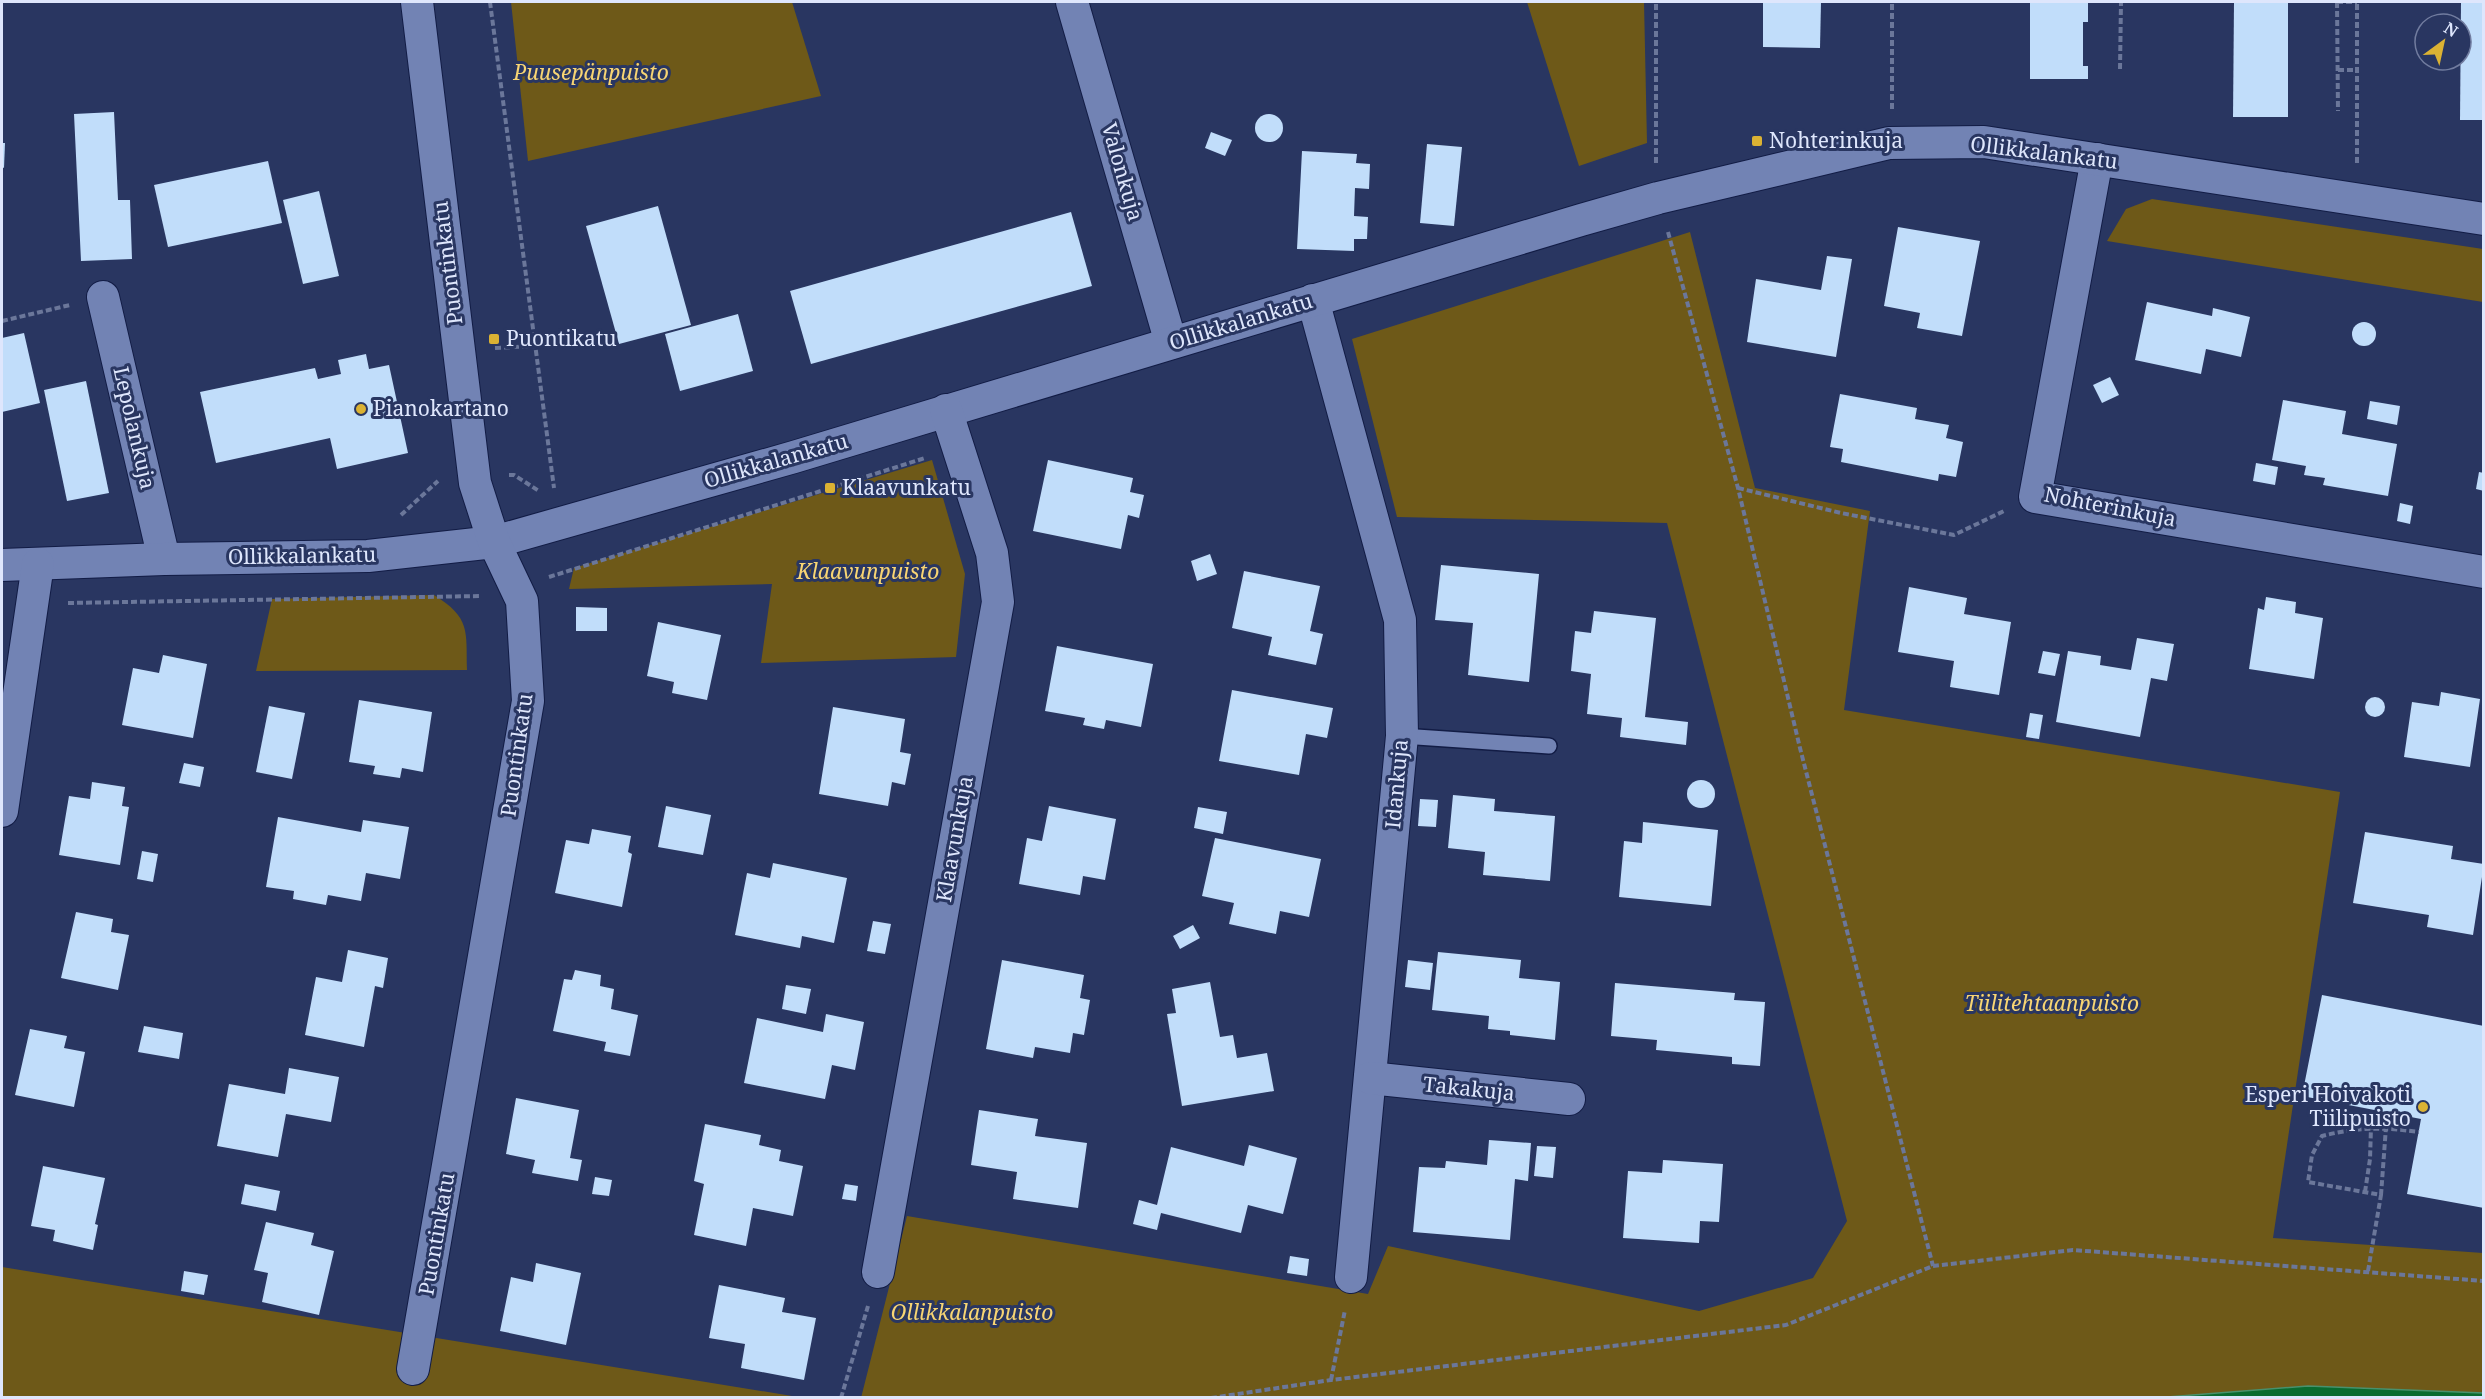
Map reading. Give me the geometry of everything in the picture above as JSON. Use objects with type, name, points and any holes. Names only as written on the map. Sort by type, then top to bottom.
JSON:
[{"type":"street","name":"Puontinkatu","points":[[413,1369],[528,701],[522,601],[494,542],[474,476],[417,2]]},
{"type":"street","name":"Valonkuja","points":[[1072,2],[1171,343]]},
{"type":"street","name":"Ollikkalankatu","points":[[2,565],[164,559],[368,556],[494,542],[794,457],[1658,198],[1889,143],[1984,142],[2484,219]]},
{"type":"street","name":"Nohterinkuja","points":[[2097,159],[2035,496],[2484,572]]},
{"type":"street","name":"Lepolankuja","points":[[103,297],[164,559]]},
{"type":"street","name":"Idankuja","points":[[1313,300],[1400,620],[1402,736],[1351,1277]]},
{"type":"street","name":"Klaavunkuja","points":[[878,1272],[998,602],[992,552],[946,410]]},
{"type":"street","points":[[2,812],[38,564]]},
{"type":"street","name":"Takakuja","points":[[1370,1078],[1569,1099]]},
{"type":"lane","points":[[1402,736],[1549,746]]},
{"type":"path","points":[[400,516],[443,476],[514,475],[536,490],[555,493],[490,2]]},
{"type":"path","points":[[1656,2],[1658,198],[1680,270],[1738,488],[1803,759],[1933,1266]]},
{"type":"path","points":[[1889,143],[1892,105],[1892,2]]},
{"type":"path","points":[[2120,69],[2121,2]]},
{"type":"path","points":[[2338,111],[2337,2],[2357,2],[2359,70],[2356,199]]},
{"type":"path","points":[[2338,70],[2359,70]]},
{"type":"path","points":[[2,321],[103,297]]},
{"type":"path","points":[[494,339],[495,350],[536,346]]},
{"type":"path","points":[[1738,488],[1840,513],[1954,535],[2035,496]]},
{"type":"path","points":[[2365,1192],[2370,1159],[2371,1127]]},
{"type":"path","points":[[2381,1195],[2308,1182],[2313,1155],[2322,1136],[2352,1128],[2371,1127],[2419,1132]]},
{"type":"path","points":[[2368,1271],[2385,1165],[2386,1128]]},
{"type":"path","points":[[1211,1398],[1331,1380],[1786,1325],[1933,1266],[2073,1250],[2484,1281]]},
{"type":"path","points":[[841,1398],[878,1272]]},
{"type":"path","points":[[1331,1380],[1351,1277]]},
{"type":"green space","name":"Puusepänpuisto","points":[[511,2],[792,2],[821,96],[528,161]]},
{"type":"green space","points":[[1527,2],[1644,2],[1647,143],[1579,166]]},
{"type":"green space","points":[[2152,199],[2483,249],[2483,302],[2107,241],[2126,209]]},
{"type":"green space","name":"Tiilitehtaanpuisto","points":[[1690,232],[1755,488],[1870,511],[1844,710],[2340,792],[2273,1238],[2483,1253],[2483,1393],[2308,1386],[2167,1398],[861,1398],[907,1216],[1368,1294],[1388,1246],[1699,1311],[1813,1278],[1847,1221],[1667,523],[1397,517],[1352,339]]},
{"type":"green space","name":"Klaavunpuisto","points":[[932,460],[965,574],[956,657],[761,663],[772,584],[569,589],[574,568]]},
{"type":"green space","points":[[434,595],[455,611],[464,626],[467,670],[256,671],[272,599]]},
{"type":"green space","points":[[2,1267],[798,1397],[2,1397]]},
{"type":"shaded area","points":[[2308,1386],[2483,1393],[2483,1397],[2167,1397]]},
{"type":"building","points":[[1763,2],[1821,2],[1820,48],[1763,47]]},
{"type":"building","points":[[2030,2],[2088,2],[2088,22],[2083,22],[2083,66],[2088,66],[2088,79],[2030,79]]},
{"type":"building","points":[[2234,2],[2288,2],[2288,117],[2233,117]]},
{"type":"building","points":[[2461,2],[2484,2],[2484,120],[2460,120],[2460,72],[2473,72],[2473,12],[2461,12]]},
{"type":"building","points":[[114,112],[118,200],[130,200],[132,259],[81,261],[74,114]]},
{"type":"building","points":[[1269,114],[1279,118],[1283,128],[1279,138],[1269,142],[1259,138],[1255,128],[1259,118]]},
{"type":"building","points":[[1211,132],[1232,140],[1225,156],[1205,148]]},
{"type":"building","points":[[2,143],[5,143],[4,168],[2,167]]},
{"type":"building","points":[[1427,144],[1462,147],[1454,226],[1420,223]]},
{"type":"building","points":[[1302,151],[1357,154],[1356,163],[1370,164],[1369,189],[1355,188],[1354,216],[1368,217],[1367,239],[1354,239],[1354,251],[1297,249]]},
{"type":"building","points":[[268,161],[282,223],[168,247],[154,185]]},
{"type":"building","points":[[319,191],[339,276],[303,284],[283,200]]},
{"type":"building","points":[[658,206],[691,325],[619,344],[586,226]]},
{"type":"building","points":[[1071,212],[1092,286],[811,364],[790,291]]},
{"type":"building","points":[[1898,227],[1980,241],[1962,336],[1917,328],[1920,313],[1884,306]]},
{"type":"building","points":[[1827,256],[1852,259],[1836,357],[1747,342],[1756,279],[1821,290]]},
{"type":"building","points":[[2147,302],[2212,316],[2213,308],[2250,317],[2241,357],[2206,349],[2201,374],[2135,360]]},
{"type":"building","points":[[738,314],[753,371],[680,391],[665,334]]},
{"type":"building","points":[[2364,322],[2373,325],[2376,334],[2373,343],[2364,346],[2355,343],[2352,334],[2355,325]]},
{"type":"building","points":[[24,333],[40,403],[2,412],[2,338]]},
{"type":"building","points":[[366,354],[369,369],[389,365],[408,453],[337,469],[330,438],[216,463],[200,392],[315,368],[318,379],[341,374],[338,360]]},
{"type":"building","points":[[2110,377],[2119,395],[2102,403],[2093,385]]},
{"type":"building","points":[[86,381],[109,493],[67,501],[44,390]]},
{"type":"building","points":[[1840,394],[1917,408],[1915,419],[1949,425],[1946,438],[1963,442],[1956,477],[1939,474],[1938,481],[1841,462],[1843,449],[1830,447]]},
{"type":"building","points":[[2283,400],[2346,411],[2342,434],[2397,444],[2388,496],[2323,485],[2325,478],[2304,475],[2306,466],[2272,460]]},
{"type":"building","points":[[2370,401],[2400,406],[2397,425],[2367,419]]},
{"type":"building","points":[[1048,460],[1133,478],[1130,492],[1144,495],[1139,518],[1128,515],[1121,549],[1033,531]]},
{"type":"building","points":[[2256,463],[2278,467],[2275,485],[2253,481]]},
{"type":"building","points":[[2479,472],[2484,473],[2484,491],[2476,489]]},
{"type":"building","points":[[2400,503],[2413,506],[2410,524],[2397,521]]},
{"type":"building","points":[[1210,554],[1217,574],[1197,581],[1191,561]]},
{"type":"building","points":[[1441,565],[1539,574],[1529,682],[1468,675],[1473,623],[1435,620]]},
{"type":"building","points":[[1244,571],[1320,586],[1310,631],[1323,634],[1316,665],[1268,655],[1272,637],[1232,628]]},
{"type":"building","points":[[1909,587],[1967,598],[1964,614],[2011,622],[1999,695],[1950,687],[1954,661],[1898,652]]},
{"type":"building","points":[[2266,597],[2296,602],[2295,613],[2323,618],[2314,679],[2249,669],[2258,608],[2264,610]]},
{"type":"building","points":[[576,607],[607,608],[607,631],[576,631]]},
{"type":"building","points":[[1594,611],[1656,618],[1645,717],[1688,722],[1686,745],[1620,737],[1622,718],[1587,714],[1591,674],[1571,671],[1575,631],[1591,633]]},
{"type":"building","points":[[658,622],[721,635],[707,700],[672,693],[674,682],[647,676]]},
{"type":"building","points":[[2137,638],[2174,644],[2167,681],[2151,678],[2140,737],[2056,722],[2068,651],[2101,656],[2100,665],[2131,670]]},
{"type":"building","points":[[1057,646],[1153,664],[1141,727],[1106,720],[1104,729],[1083,725],[1085,718],[1045,711]]},
{"type":"building","points":[[2043,651],[2060,654],[2055,676],[2038,673]]},
{"type":"building","points":[[163,655],[207,664],[193,738],[122,725],[133,668],[159,673]]},
{"type":"building","points":[[1232,690],[1333,708],[1327,738],[1306,734],[1299,775],[1219,761]]},
{"type":"building","points":[[2441,692],[2480,699],[2470,767],[2404,757],[2412,702],[2439,706]]},
{"type":"building","points":[[2375,697],[2382,700],[2385,707],[2382,714],[2375,717],[2368,714],[2365,707],[2368,700]]},
{"type":"building","points":[[359,700],[432,712],[423,772],[402,768],[400,778],[373,774],[375,766],[349,762]]},
{"type":"building","points":[[269,706],[305,713],[292,779],[256,772]]},
{"type":"building","points":[[833,707],[905,719],[900,752],[911,754],[905,785],[892,782],[888,806],[819,794]]},
{"type":"building","points":[[2030,713],[2043,715],[2039,739],[2026,737]]},
{"type":"building","points":[[184,763],[204,767],[200,787],[179,783]]},
{"type":"building","points":[[1701,780],[1711,784],[1715,794],[1711,804],[1701,808],[1691,804],[1687,794],[1691,784]]},
{"type":"building","points":[[92,782],[125,787],[122,806],[129,807],[120,865],[59,855],[69,796],[90,799]]},
{"type":"building","points":[[1453,795],[1495,799],[1494,811],[1555,816],[1550,881],[1483,875],[1485,852],[1448,848]]},
{"type":"building","points":[[1420,799],[1438,800],[1436,827],[1418,826]]},
{"type":"building","points":[[666,806],[711,815],[703,855],[658,847]]},
{"type":"building","points":[[1049,806],[1116,819],[1105,880],[1083,876],[1080,895],[1019,884],[1027,838],[1042,841]]},
{"type":"building","points":[[1198,807],[1227,812],[1223,834],[1194,828]]},
{"type":"building","points":[[278,817],[361,832],[363,820],[409,827],[400,879],[366,873],[361,901],[328,895],[326,905],[293,899],[294,891],[266,887]]},
{"type":"building","points":[[1643,822],[1718,830],[1711,906],[1619,897],[1624,841],[1642,843]]},
{"type":"building","points":[[592,829],[631,836],[628,852],[632,854],[622,907],[555,893],[566,840],[589,844]]},
{"type":"building","points":[[2365,832],[2453,846],[2451,859],[2484,864],[2473,935],[2427,927],[2429,915],[2353,903]]},
{"type":"building","points":[[1215,838],[1321,859],[1309,917],[1280,911],[1276,934],[1229,924],[1234,903],[1202,896]]},
{"type":"building","points":[[142,851],[158,854],[153,882],[137,879]]},
{"type":"building","points":[[773,863],[847,878],[834,943],[802,936],[800,948],[735,935],[747,873],[770,878]]},
{"type":"building","points":[[76,912],[113,919],[111,932],[129,935],[118,990],[61,978]]},
{"type":"building","points":[[873,921],[891,924],[885,954],[867,951]]},
{"type":"building","points":[[1193,925],[1200,938],[1180,949],[1173,936]]},
{"type":"building","points":[[348,950],[388,958],[383,988],[375,986],[364,1047],[305,1035],[316,977],[342,982]]},
{"type":"building","points":[[1438,952],[1521,960],[1519,978],[1560,982],[1555,1040],[1510,1035],[1510,1031],[1488,1029],[1489,1016],[1432,1010]]},
{"type":"building","points":[[1002,960],[1084,975],[1080,998],[1090,1000],[1084,1035],[1073,1033],[1070,1053],[1035,1047],[1033,1058],[986,1049]]},
{"type":"building","points":[[1408,960],[1433,963],[1430,990],[1405,987]]},
{"type":"building","points":[[575,970],[601,975],[600,986],[614,989],[611,1009],[638,1015],[630,1056],[604,1051],[606,1042],[553,1031],[564,979],[572,980]]},
{"type":"building","points":[[1210,982],[1220,1037],[1233,1035],[1237,1058],[1267,1053],[1274,1091],[1182,1106],[1167,1014],[1176,1013],[1172,989]]},
{"type":"building","points":[[1615,983],[1735,993],[1734,1000],[1765,1002],[1760,1066],[1732,1064],[1732,1057],[1656,1050],[1657,1040],[1611,1036]]},
{"type":"building","points":[[786,985],[811,989],[806,1014],[782,1009]]},
{"type":"building","name":"Esperi Hoivakoti Tiilipuisto","points":[[2322,995],[2484,1026],[2484,1208],[2407,1194],[2421,1119],[2302,1096]]},
{"type":"building","points":[[826,1014],[864,1022],[855,1070],[832,1065],[825,1099],[744,1083],[757,1018],[823,1032]]},
{"type":"building","points":[[144,1026],[183,1033],[179,1059],[138,1052]]},
{"type":"building","points":[[30,1029],[67,1036],[64,1048],[85,1052],[74,1107],[15,1095]]},
{"type":"building","points":[[289,1068],[339,1077],[331,1122],[286,1114],[278,1157],[217,1146],[229,1084],[285,1094]]},
{"type":"building","points":[[516,1098],[579,1110],[570,1158],[582,1160],[578,1181],[532,1173],[535,1160],[506,1154]]},
{"type":"building","points":[[979,1110],[1038,1119],[1035,1136],[1087,1143],[1078,1208],[1013,1199],[1017,1172],[971,1165]]},
{"type":"building","points":[[705,1124],[761,1135],[759,1145],[781,1150],[779,1161],[803,1166],[793,1216],[753,1208],[746,1246],[694,1235],[704,1184],[694,1181]]},
{"type":"building","points":[[1489,1140],[1531,1143],[1528,1181],[1515,1179],[1510,1240],[1413,1232],[1419,1167],[1445,1168],[1446,1161],[1487,1165]]},
{"type":"building","points":[[1249,1145],[1297,1158],[1283,1214],[1248,1205],[1241,1233],[1161,1213],[1157,1230],[1133,1224],[1139,1200],[1157,1205],[1171,1147],[1244,1166]]},
{"type":"building","points":[[1537,1146],[1556,1147],[1553,1178],[1534,1176]]},
{"type":"building","points":[[1663,1160],[1723,1164],[1719,1222],[1700,1221],[1699,1243],[1623,1238],[1628,1171],[1662,1173]]},
{"type":"building","points":[[43,1166],[105,1178],[95,1224],[98,1225],[93,1250],[53,1241],[55,1230],[31,1226]]},
{"type":"building","points":[[595,1177],[612,1180],[609,1196],[592,1194]]},
{"type":"building","points":[[245,1184],[280,1191],[276,1211],[241,1204]]},
{"type":"building","points":[[845,1184],[858,1186],[856,1201],[842,1199]]},
{"type":"building","points":[[266,1222],[314,1233],[311,1245],[334,1251],[319,1315],[262,1302],[268,1273],[254,1270]]},
{"type":"building","points":[[1290,1256],[1309,1259],[1307,1276],[1287,1273]]},
{"type":"building","points":[[536,1263],[581,1273],[566,1345],[500,1331],[511,1277],[533,1282]]},
{"type":"building","points":[[184,1271],[208,1275],[204,1295],[181,1291]]},
{"type":"building","points":[[719,1285],[785,1298],[782,1312],[816,1318],[804,1380],[741,1368],[745,1344],[709,1338]]},
{"type":"place","name":"Nohterinkuja","points":[[1757,141]]},
{"type":"place","name":"Puontikatu","points":[[494,339]]},
{"type":"place","name":"Pianokartano","points":[[361,409]]},
{"type":"place","name":"Klaavunkatu","points":[[830,488]]},
{"type":"place","name":"Esperi Hoivakoti Tiilipuisto","points":[[2423,1107]]},
{"type":"park label","name":"Ollikkalanpuisto","points":[[972,1313]]}]
